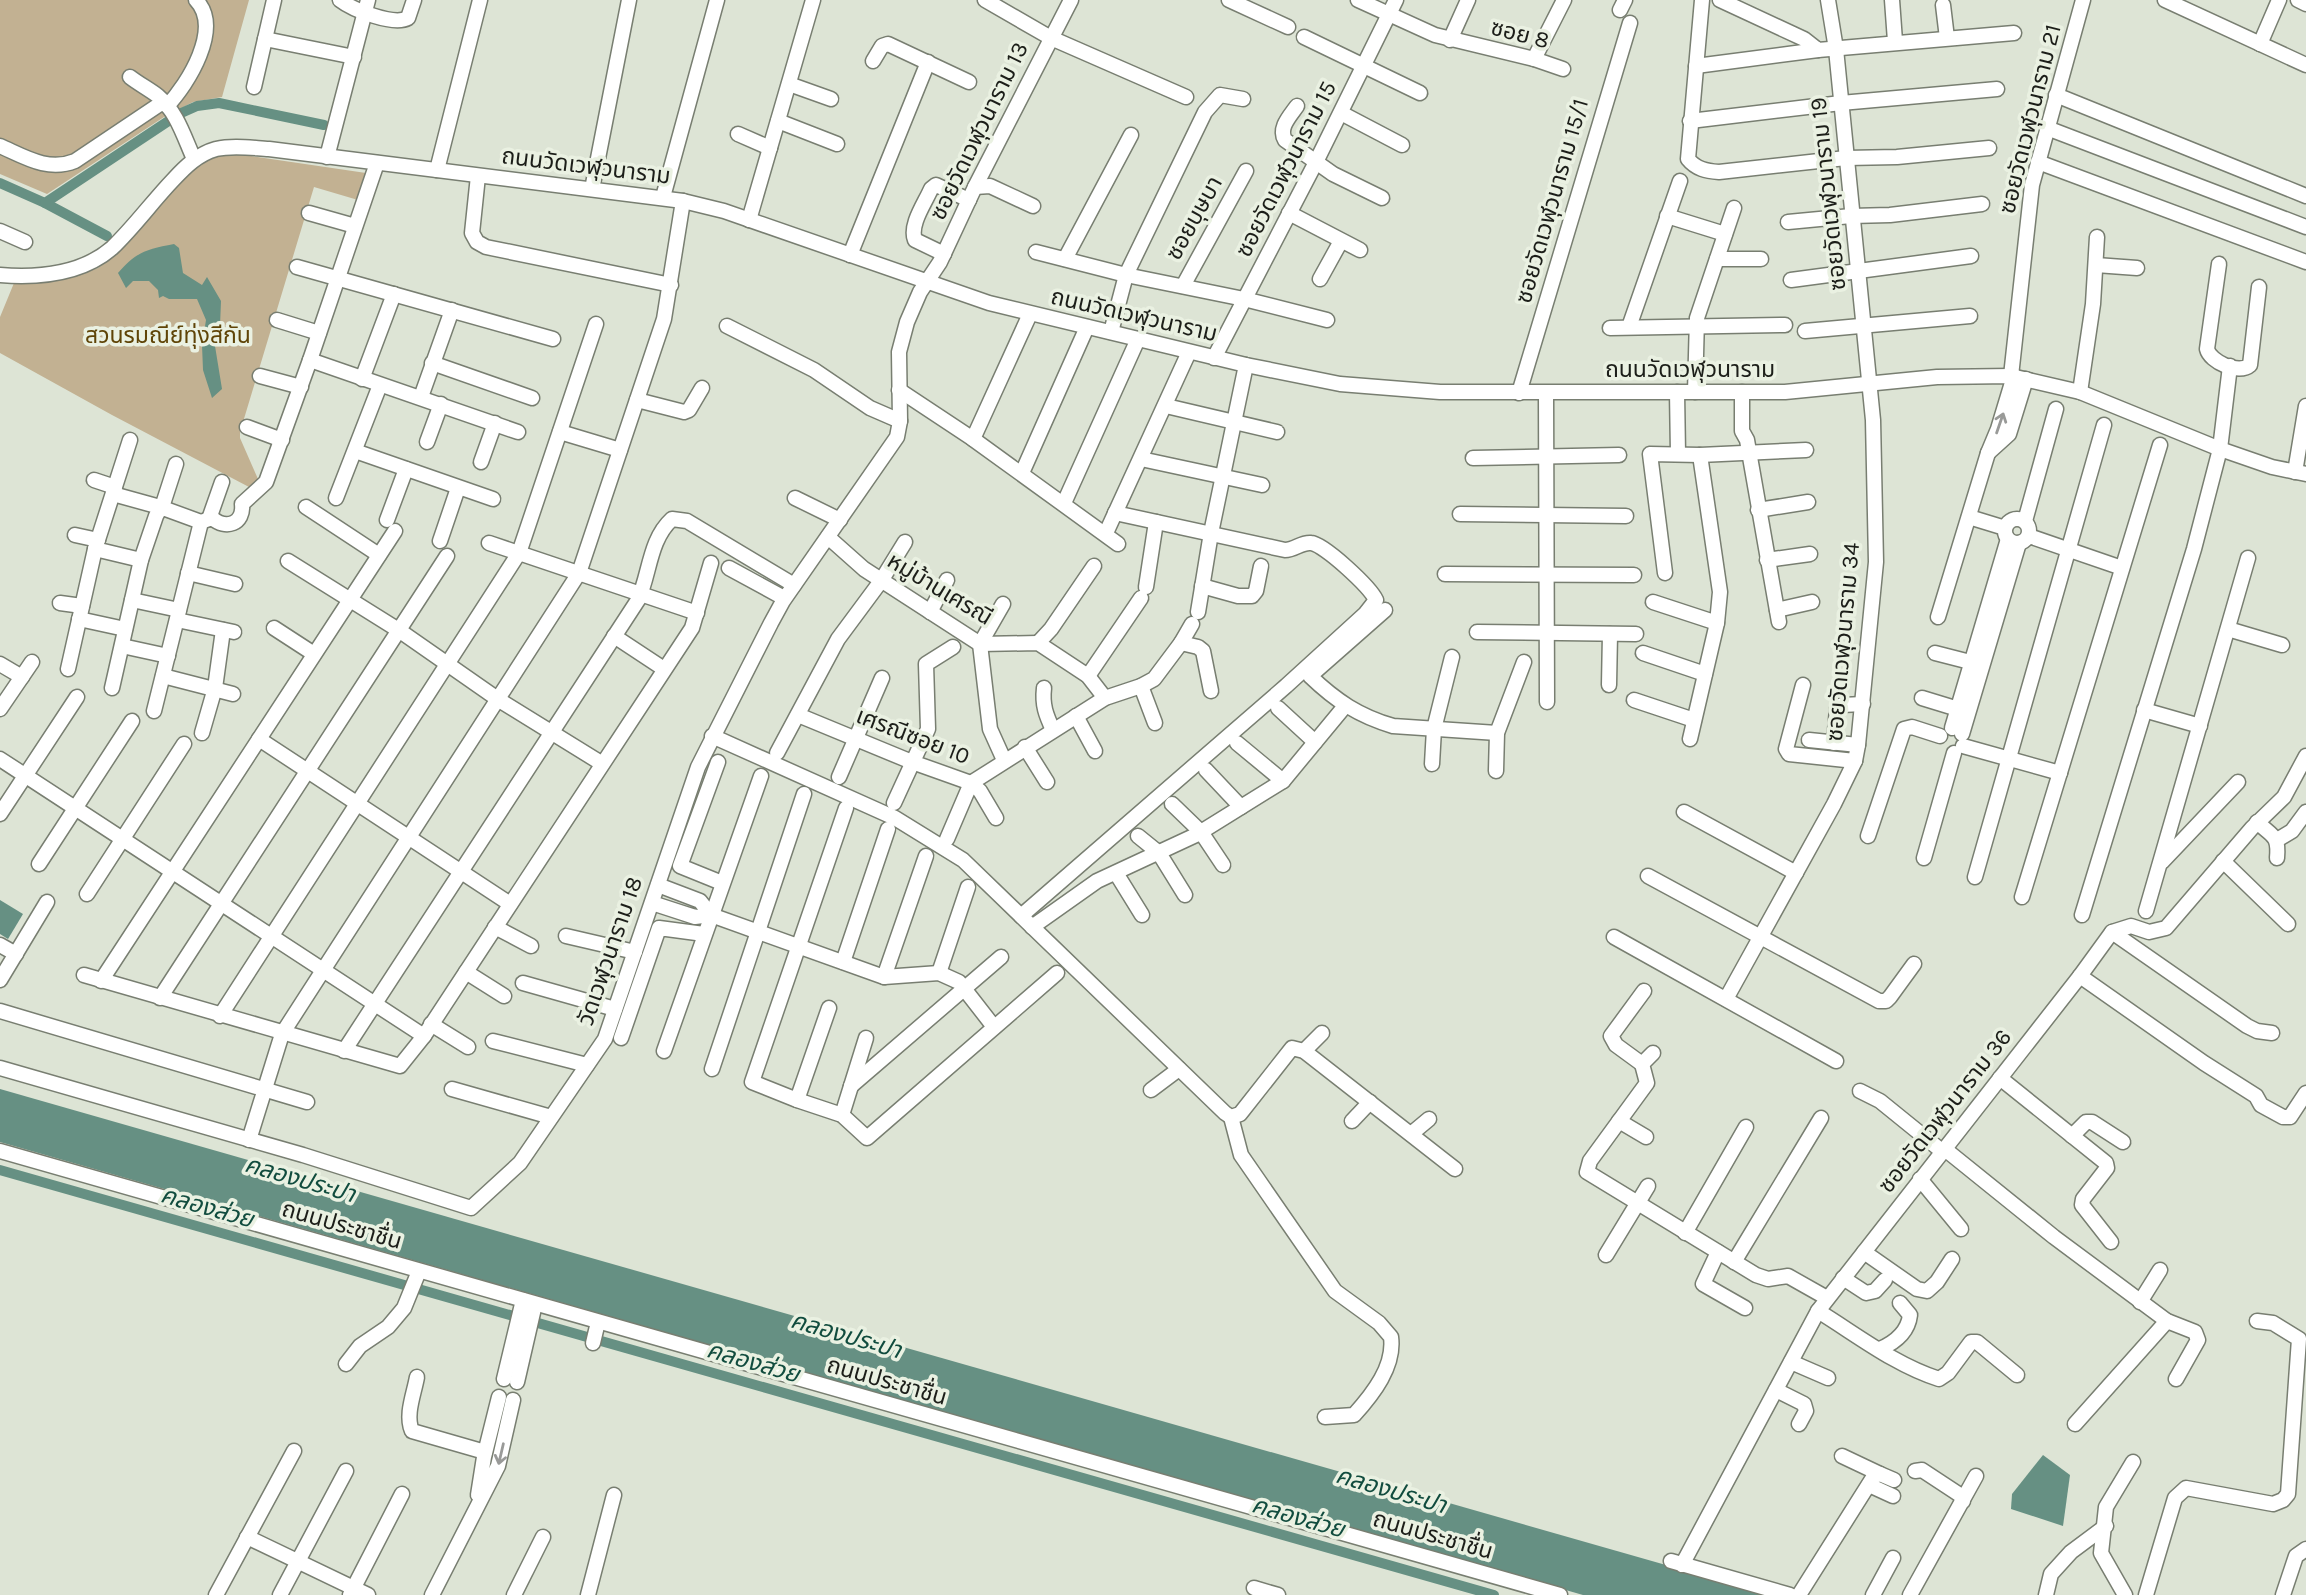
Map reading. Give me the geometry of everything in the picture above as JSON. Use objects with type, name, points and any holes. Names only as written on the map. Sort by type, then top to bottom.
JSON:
[{"type":"street","points":[[0,146],[44,166],[64,166],[166,106],[179,93],[194,68],[202,45],[206,19],[196,0]]},
{"type":"street","points":[[254,86],[274,0]]},
{"type":"street","points":[[340,0],[405,21],[414,0]]},
{"type":"street","points":[[437,170],[480,0]]},
{"type":"street","points":[[592,188],[629,0]]},
{"type":"street","points":[[663,197],[717,0]]},
{"type":"street","points":[[748,220],[813,0]]},
{"type":"street","points":[[985,0],[1051,38],[1186,97]]},
{"type":"street","name":"ซอยวัดเวฬุวนาราม 13","points":[[926,282],[944,254],[972,193],[1071,0]]},
{"type":"street","points":[[1229,0],[1288,27]]},
{"type":"street","name":"ซอย 8","points":[[1358,0],[1434,35],[1534,59],[1563,69]]},
{"type":"street","name":"ซอยวัดเวฬุวนาราม 15","points":[[1214,358],[1316,162],[1396,0]]},
{"type":"street","points":[[1450,40],[1468,0]]},
{"type":"street","points":[[1534,59],[1564,0]]},
{"type":"street","points":[[1702,0],[1690,121],[1688,159],[1692,164],[1719,173],[1846,158],[1897,157],[1989,148]]},
{"type":"street","points":[[1720,0],[1804,39],[1818,50]]},
{"type":"street","name":"ซอยวัดเวฬุวนาราม 19","points":[[1828,0],[1836,49],[1870,383]]},
{"type":"street","points":[[1892,0],[1895,41]]},
{"type":"street","name":"ซอยวัดเวฬุวนาราม 21","points":[[1938,617],[1988,453],[2017,377],[2028,212],[2038,162],[2084,0]]},
{"type":"street","points":[[2165,0],[2306,65]]},
{"type":"street","points":[[2260,44],[2279,0]]},
{"type":"street","points":[[2298,0],[2306,4]]},
{"type":"street","points":[[1944,5],[1947,38]]},
{"type":"street","points":[[327,156],[367,7]]},
{"type":"street","name":"ซอยวัดเวฬุวนาราม 15/1","points":[[1518,393],[1630,23]]},
{"type":"street","points":[[1696,66],[1895,41],[2014,33]]},
{"type":"street","points":[[1304,37],[1420,93]]},
{"type":"street","points":[[265,39],[354,57]]},
{"type":"street","points":[[873,61],[882,46],[888,44],[969,82]]},
{"type":"street","points":[[850,255],[928,62]]},
{"type":"street","points":[[130,77],[166,106],[183,131],[194,159]]},
{"type":"street","points":[[789,84],[831,99]]},
{"type":"street","points":[[1690,121],[1840,103],[1997,89]]},
{"type":"street","points":[[1111,332],[1126,275],[1205,111],[1220,95],[1243,99]]},
{"type":"street","points":[[2056,95],[2306,196]]},
{"type":"street","points":[[1297,106],[1283,127],[1282,135],[1293,147],[1333,174],[1382,198]]},
{"type":"street","points":[[1340,113],[1402,145]]},
{"type":"street","points":[[778,121],[837,144]]},
{"type":"street","points":[[2047,128],[2306,227]]},
{"type":"street","points":[[738,134],[770,148]]},
{"type":"street","points":[[1065,259],[1131,135]]},
{"type":"street","name":"ถนนวัดเวฬุวนาราม","points":[[0,275],[24,277],[54,274],[87,263],[110,249],[194,159],[215,149],[236,147],[683,201],[748,220],[989,303],[1246,366],[1372,388],[1518,393],[1786,392],[1937,377],[2017,377],[2080,392],[2220,449],[2300,473]]},
{"type":"street","points":[[2038,162],[2306,262]]},
{"type":"street","points":[[94,480],[114,491],[222,525],[238,521],[245,502],[266,482],[377,163]]},
{"type":"street","name":"ซอยบุษบา","points":[[1183,286],[1246,171]]},
{"type":"street","points":[[478,176],[472,233],[477,242],[486,247],[671,285]]},
{"type":"street","points":[[1629,327],[1680,181]]},
{"type":"street","points":[[944,254],[915,240],[913,236],[916,222],[931,189],[936,185],[972,193],[989,186],[1033,206]]},
{"type":"street","points":[[249,1140],[282,1034],[579,573],[656,348],[671,285],[683,201]]},
{"type":"street","points":[[1788,222],[1890,215],[1982,204]]},
{"type":"street","points":[[1695,392],[1695,328],[1734,208]]},
{"type":"street","points":[[1289,213],[1360,250]]},
{"type":"street","points":[[309,214],[355,226]]},
{"type":"street","points":[[1667,216],[1725,234]]},
{"type":"street","points":[[0,231],[24,242]]},
{"type":"street","points":[[2080,392],[2093,304],[2097,237]]},
{"type":"street","points":[[1320,279],[1341,241]]},
{"type":"street","points":[[1035,253],[1327,320]]},
{"type":"street","points":[[1791,280],[1971,256]]},
{"type":"street","points":[[1717,259],[1762,259]]},
{"type":"street","points":[[2219,264],[2208,355],[2240,370],[2250,365],[2259,287]]},
{"type":"street","points":[[2096,265],[2137,268]]},
{"type":"street","points":[[297,267],[553,339]]},
{"type":"street","name":"วัดเวฬุวนาราม 18","points":[[0,1068],[471,1208],[520,1163],[605,1039],[698,767],[712,736],[784,598],[897,437],[900,421],[901,340],[926,282]]},
{"type":"street","points":[[362,379],[394,294]]},
{"type":"street","points":[[421,397],[452,310]]},
{"type":"street","points":[[973,439],[1030,314]]},
{"type":"street","points":[[1805,331],[1970,316]]},
{"type":"street","points":[[277,320],[319,333]]},
{"type":"street","points":[[220,1016],[519,553],[596,324]]},
{"type":"street","points":[[1610,328],[1785,325]]},
{"type":"street","points":[[727,326],[814,370],[870,408],[900,421]]},
{"type":"street","points":[[1022,473],[1087,327]]},
{"type":"street","points":[[1064,503],[1138,339]]},
{"type":"street","points":[[1106,533],[1189,352]]},
{"type":"street","points":[[310,360],[518,432]]},
{"type":"street","points":[[432,363],[532,398]]},
{"type":"street","points":[[947,839],[971,783],[1105,698],[1154,679],[1181,643],[1195,618],[1246,366]]},
{"type":"street","points":[[2082,915],[2194,549],[2220,449],[2230,366]]},
{"type":"street","points":[[260,376],[301,387]]},
{"type":"street","name":"ซอยวัดเวฬุวนาราม 34","points":[[1726,999],[1855,761],[1876,562],[1870,383]]},
{"type":"street","points":[[336,498],[380,386]]},
{"type":"street","points":[[637,400],[684,412],[689,410],[702,388]]},
{"type":"street","points":[[899,390],[1022,473],[1118,544]]},
{"type":"street","points":[[1676,392],[1678,454]]},
{"type":"street","points":[[1742,392],[1742,431],[1747,440],[1778,616],[1812,602]]},
{"type":"street","points":[[1546,393],[1547,702]]},
{"type":"street","points":[[427,442],[441,404]]},
{"type":"street","points":[[1166,406],[1278,432]]},
{"type":"street","points":[[2300,473],[2306,407]]},
{"type":"street","points":[[2025,521],[2056,409]]},
{"type":"street","points":[[481,461],[495,423]]},
{"type":"street","points":[[1975,877],[2104,425]]},
{"type":"street","points":[[247,427],[282,440]]},
{"type":"street","points":[[1733,453],[1734,439],[1742,431]]},
{"type":"street","points":[[560,432],[620,450]]},
{"type":"street","points":[[68,669],[97,545],[130,440]]},
{"type":"street","points":[[2022,898],[2160,445]]},
{"type":"street","points":[[1665,573],[1650,454],[1700,455],[1806,450]]},
{"type":"street","points":[[355,451],[493,499]]},
{"type":"street","points":[[1473,458],[1619,455]]},
{"type":"street","points":[[1690,739],[1717,623],[1720,592],[1700,455]]},
{"type":"street","points":[[1141,459],[1262,485]]},
{"type":"street","points":[[112,688],[141,560],[176,464]]},
{"type":"street","points":[[101,981],[379,555],[391,526],[406,469]]},
{"type":"street","points":[[154,711],[188,573],[222,482]]},
{"type":"street","points":[[440,541],[458,488]]},
{"type":"street","points":[[795,498],[840,520]]},
{"type":"street","points":[[1758,510],[1808,502]]},
{"type":"street","points":[[306,507],[379,555]]},
{"type":"street","points":[[1021,916],[1199,763],[1375,604],[1375,596],[1368,588],[1318,544],[1307,542],[1293,550],[1285,550],[1115,513]]},
{"type":"street","points":[[1460,514],[1626,516]]},
{"type":"street","points":[[1969,517],[2015,537],[2122,568]]},
{"type":"street","points":[[344,1051],[640,594],[652,552],[661,533],[672,519],[687,521],[794,585]]},
{"type":"street","points":[[1924,858],[1954,739],[2015,537],[2014,519],[2025,521],[2030,528],[2015,537]]},
{"type":"street","points":[[1088,676],[1144,593],[1156,522]]},
{"type":"street","points":[[75,535],[141,560]]},
{"type":"street","name":"หมู่บ้านเศรณี","points":[[828,537],[881,581],[980,644],[1038,643]]},
{"type":"street","points":[[777,753],[838,639],[881,581],[905,542]]},
{"type":"street","points":[[489,543],[698,613]]},
{"type":"street","points":[[1767,560],[1810,554]]},
{"type":"street","points":[[160,998],[447,556]]},
{"type":"street","points":[[2146,911],[2248,558]]},
{"type":"street","points":[[288,561],[400,631],[499,700],[601,763]]},
{"type":"street","points":[[84,975],[400,1066],[428,1030],[692,628],[711,563]]},
{"type":"street","points":[[1094,566],[1051,629],[1038,643],[1088,676],[1105,698]]},
{"type":"street","points":[[1202,586],[1238,596],[1252,596],[1256,591],[1261,566]]},
{"type":"street","points":[[729,568],[784,598]]},
{"type":"street","points":[[188,573],[235,584]]},
{"type":"street","points":[[1445,574],[1634,575]]},
{"type":"street","points":[[930,612],[947,580]]},
{"type":"street","points":[[132,600],[228,631],[202,733]]},
{"type":"street","points":[[1653,602],[1717,623]]},
{"type":"street","points":[[60,603],[125,629]]},
{"type":"street","points":[[1003,604],[980,644],[990,729],[1004,760]]},
{"type":"street","points":[[1385,610],[1310,677],[1345,706],[1393,726],[1497,733]]},
{"type":"street","points":[[274,628],[314,654]]},
{"type":"street","points":[[2228,629],[2282,645]]},
{"type":"street","points":[[1477,632],[1636,634]]},
{"type":"street","points":[[1609,685],[1610,634]]},
{"type":"street","points":[[614,636],[664,670]]},
{"type":"street","points":[[1181,643],[1203,651],[1211,691]]},
{"type":"street","points":[[122,646],[168,656]]},
{"type":"street","points":[[894,803],[928,729],[925,667],[928,662],[953,647]]},
{"type":"street","points":[[1643,653],[1705,674]]},
{"type":"street","points":[[1935,653],[1977,664]]},
{"type":"street","points":[[1432,764],[1434,729],[1452,657]]},
{"type":"street","points":[[1,707],[32,662]]},
{"type":"street","points":[[1496,771],[1497,733],[1524,662]]},
{"type":"street","points":[[0,664],[22,677]]},
{"type":"street","points":[[1954,739],[1958,709],[1977,664]]},
{"type":"street","points":[[163,676],[233,694]]},
{"type":"street","points":[[839,776],[882,678]]},
{"type":"street","points":[[1803,685],[1788,739],[1788,754],[1855,761]]},
{"type":"street","points":[[1141,686],[1155,723]]},
{"type":"street","points":[[1044,688],[1044,711],[1053,730]]},
{"type":"street","points":[[0,814],[77,697]]},
{"type":"street","points":[[1923,698],[1958,709]]},
{"type":"street","points":[[1634,700],[1694,720]]},
{"type":"street","points":[[1834,743],[1838,709],[1842,705],[1863,704]]},
{"type":"street","points":[[1032,927],[1097,881],[1201,832],[1283,781],[1345,706]]},
{"type":"street","points":[[1278,709],[1315,742]]},
{"type":"street","points":[[2144,710],[2200,726]]},
{"type":"street","name":"เศรณีซอย 10","points":[[798,715],[971,783],[996,818]]},
{"type":"street","points":[[1076,716],[1095,751]]},
{"type":"street","points":[[39,864],[132,722]]},
{"type":"street","points":[[1868,836],[1904,729],[1912,727],[2060,773]]},
{"type":"street","points":[[712,736],[895,818],[963,860],[1231,1117],[1241,1155],[1335,1291],[1379,1323],[1391,1337],[1391,1361],[1367,1401],[1354,1415],[1325,1417]]},
{"type":"street","points":[[259,739],[510,904]]},
{"type":"street","points":[[1809,740],[1858,745]]},
{"type":"street","points":[[1237,743],[1283,781]]},
{"type":"street","points":[[87,894],[184,744]]},
{"type":"street","points":[[1026,747],[1047,782]]},
{"type":"street","points":[[2112,932],[2131,926],[2149,932],[2166,928],[2257,822],[2284,797],[2306,756]]},
{"type":"street","points":[[0,759],[124,837],[374,1003],[468,1047]]},
{"type":"street","points":[[718,762],[681,866],[722,883]]},
{"type":"street","points":[[1206,770],[1241,807]]},
{"type":"street","points":[[664,1051],[761,776]]},
{"type":"street","points":[[2159,865],[2238,782]]},
{"type":"street","points":[[712,1069],[804,794]]},
{"type":"street","points":[[1172,804],[1201,832],[1223,865]]},
{"type":"street","points":[[846,808],[752,1082],[842,1115],[867,1138],[1057,973]]},
{"type":"street","points":[[1684,812],[1796,873]]},
{"type":"street","points":[[2277,840],[2292,831],[2306,812]]},
{"type":"street","points":[[2257,822],[2277,840],[2277,858]]},
{"type":"street","points":[[843,962],[888,829]]},
{"type":"street","points":[[1138,836],[1159,853],[1185,895]]},
{"type":"street","points":[[884,977],[926,856]]},
{"type":"street","points":[[2223,861],[2288,924]]},
{"type":"street","points":[[1116,873],[1143,915]]},
{"type":"street","points":[[1648,876],[1882,1002],[1890,997],[1914,964]]},
{"type":"street","points":[[658,885],[700,901],[711,915]]},
{"type":"street","points":[[940,973],[968,887]]},
{"type":"street","points":[[0,979],[47,902]]},
{"type":"street","points":[[652,903],[695,917],[711,915],[884,977],[940,973],[959,982],[995,1027]]},
{"type":"street","points":[[495,927],[531,946]]},
{"type":"street","points":[[621,1038],[659,928],[704,934]]},
{"type":"street","points":[[2112,932],[2247,1026],[2256,1031],[2272,1033]]},
{"type":"street","name":"ซอยวัดเวฬุวนาราม 36","points":[[1790,1595],[1676,1563],[1776,1390],[1818,1311],[2112,932]]},
{"type":"street","points":[[566,936],[635,952]]},
{"type":"street","points":[[1614,937],[1836,1061]]},
{"type":"street","points":[[0,944],[16,954]]},
{"type":"street","points":[[851,1086],[1001,957]]},
{"type":"street","points":[[466,972],[504,996]]},
{"type":"street","points":[[2080,976],[2256,1096],[2261,1105],[2283,1117],[2290,1117],[2303,1103]]},
{"type":"street","points":[[523,983],[615,1009]]},
{"type":"street","points":[[1644,991],[1611,1036],[1616,1045],[1648,1059],[1647,1083],[1590,1161],[1587,1172],[1756,1275],[1768,1279],[1788,1276],[1827,1298]]},
{"type":"street","points":[[797,1100],[829,1008]]},
{"type":"street","points":[[0,1011],[307,1102]]},
{"type":"street","points":[[1304,1051],[1322,1033]]},
{"type":"street","points":[[842,1115],[866,1038]]},
{"type":"street","points":[[493,1041],[587,1065]]},
{"type":"street","points":[[1231,1117],[1240,1114],[1292,1048],[1304,1051],[1361,1112],[1411,1134],[1455,1169]]},
{"type":"street","points":[[1151,1090],[1179,1069]]},
{"type":"street","points":[[2000,1079],[2106,1163],[2107,1168],[2083,1199],[2082,1205],[2111,1242]]},
{"type":"street","points":[[452,1089],[551,1117]]},
{"type":"street","points":[[1860,1091],[1880,1101],[2166,1321],[2195,1332],[2198,1340],[2176,1379]]},
{"type":"street","points":[[1734,1262],[1821,1118]]},
{"type":"street","points":[[1411,1134],[1429,1119]]},
{"type":"street","points":[[1619,1121],[1646,1137]]},
{"type":"street","points":[[2071,1136],[2086,1122],[2092,1122],[2123,1142]]},
{"type":"street","points":[[1685,1233],[1746,1127]]},
{"type":"street","name":"ถนนประชาชื่น","points":[[0,1151],[529,1302],[596,1331],[1560,1595]]},
{"type":"street","points":[[1920,1180],[1961,1229]]},
{"type":"street","points":[[1606,1255],[1648,1186]]},
{"type":"street","points":[[1718,1252],[1703,1284],[1745,1308]]},
{"type":"street","points":[[1864,1252],[1917,1289],[1927,1291],[1937,1282],[1952,1259]]},
{"type":"street","points":[[2140,1302],[2160,1270]]},
{"type":"street","points":[[346,1364],[360,1346],[388,1326],[404,1308],[419,1271]]},
{"type":"street","points":[[1843,1278],[1866,1293],[1875,1291],[1885,1280]]},
{"type":"street","points":[[510,1380],[529,1302]]},
{"type":"street","points":[[1880,1349],[1895,1342],[1909,1324],[1910,1315],[1900,1303]]},
{"type":"street","points":[[1818,1311],[1903,1364],[1939,1379],[1948,1373],[1971,1342],[1977,1342],[2017,1375]]},
{"type":"street","points":[[2075,1424],[2166,1321]]},
{"type":"street","points":[[2146,1595],[2175,1498],[2186,1488],[2273,1504],[2283,1500],[2288,1494],[2299,1339],[2273,1323],[2257,1321]]},
{"type":"street","points":[[1791,1362],[1828,1378]]},
{"type":"street","points":[[417,1377],[408,1424],[412,1431],[485,1452]]},
{"type":"street","points":[[1776,1390],[1804,1404],[1806,1411],[1799,1424]]},
{"type":"street","points":[[432,1595],[498,1466],[506,1398],[485,1452],[477,1504]]},
{"type":"street","points":[[216,1595],[294,1451]]},
{"type":"street","points":[[1842,1456],[1881,1480],[1893,1496]]},
{"type":"street","points":[[2125,1595],[2101,1553],[2106,1507],[2133,1462]]},
{"type":"street","points":[[280,1595],[346,1471]]},
{"type":"street","points":[[1915,1471],[1931,1476],[1960,1495],[1963,1501]]},
{"type":"street","points":[[1910,1595],[1976,1476]]},
{"type":"street","points":[[1800,1595],[1881,1480]]},
{"type":"street","points":[[352,1592],[402,1494]]},
{"type":"street","points":[[588,1595],[614,1495]]},
{"type":"street","points":[[2046,1595],[2051,1574],[2071,1552],[2105,1527]]},
{"type":"street","points":[[247,1537],[298,1561],[352,1592],[368,1595]]},
{"type":"street","points":[[514,1595],[542,1537]]},
{"type":"street","points":[[2283,1595],[2296,1556],[2306,1549]]},
{"type":"street","points":[[1873,1595],[1893,1558]]},
{"type":"street","points":[[1254,1588],[1278,1595]]},
{"type":"green space","points":[[0,0],[249,0],[222,97],[193,102],[164,117],[47,194],[0,174]]},
{"type":"green space","name":"สวนรมณีย์ทุ่งสีกัน","points":[[216,154],[238,154],[366,173],[358,200],[314,187],[240,432],[240,438],[258,479],[249,487],[0,353],[0,317],[14,283],[66,279],[98,268],[118,253],[190,169]]},
{"type":"water","points":[[174,244],[179,248],[183,273],[202,285],[207,277],[221,301],[220,326],[215,346],[222,389],[212,398],[203,370],[202,345],[206,320],[197,299],[169,299],[163,296],[159,298],[158,290],[149,281],[133,281],[126,288],[118,273],[143,252]]},
{"type":"water","points":[[0,900],[23,914],[8,939],[0,934]]},
{"type":"water","name":"คลองประปา","points":[[0,1089],[1771,1595],[1583,1595],[0,1142]]},
{"type":"water","points":[[2043,1455],[2070,1475],[2063,1526],[2011,1509],[2012,1494]]},
{"type":"waterway","points":[[0,183],[45,203],[179,114],[197,106],[219,103],[324,125]]},
{"type":"waterway","points":[[45,203],[107,236]]},
{"type":"waterway","name":"คลองส่วย","points":[[0,1170],[1494,1595]]}]
